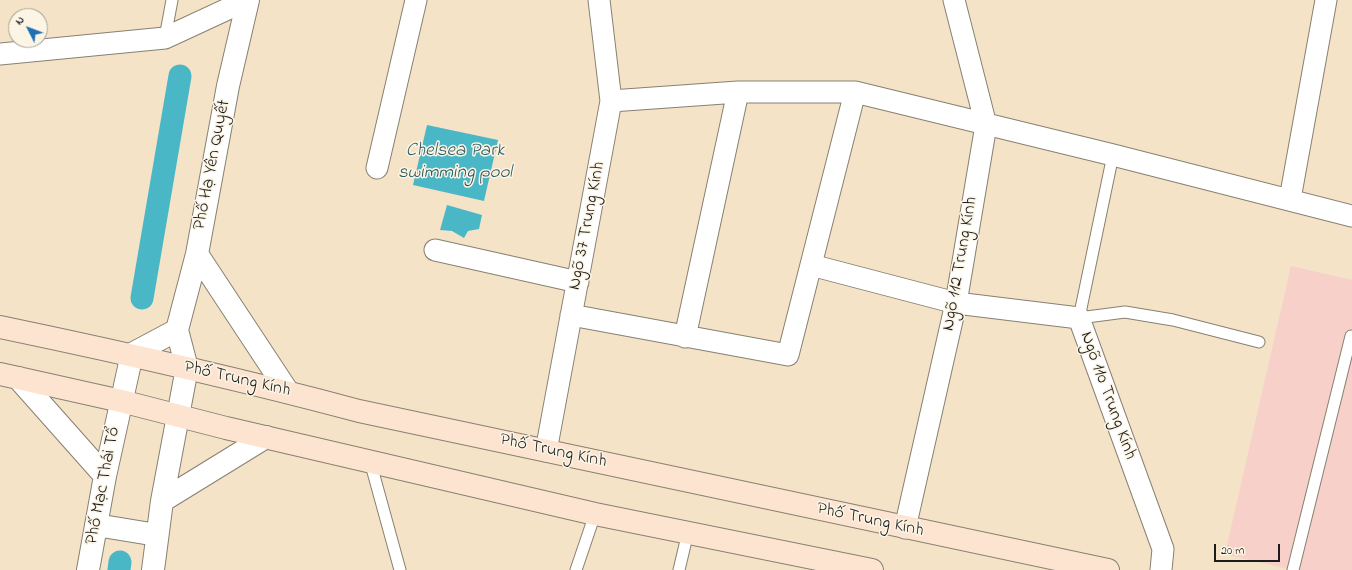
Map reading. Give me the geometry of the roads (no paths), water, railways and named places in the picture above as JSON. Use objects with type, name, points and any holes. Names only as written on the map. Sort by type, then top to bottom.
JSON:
[{"type":"main road","name":"Phố Trung Kính","points":[[0,327],[132,354],[359,411],[1108,570]]},
{"type":"main road","points":[[9,376],[121,401],[177,416],[595,514],[872,570]]},
{"type":"street","points":[[0,54],[164,38],[247,0]]},
{"type":"street","name":"Phố Hạ Yên Quyết","points":[[187,368],[177,330],[197,254],[228,86],[247,0]]},
{"type":"street","points":[[377,168],[416,0]]},
{"type":"street","name":"Ngõ 37 Trung Kính","points":[[546,451],[611,101],[598,0]]},
{"type":"street","name":"Ngõ 112 Trung Kính","points":[[905,528],[956,303],[986,125],[954,0]]},
{"type":"street","points":[[1290,199],[1326,0]]},
{"type":"street","points":[[611,101],[738,92],[855,92],[1290,199],[1352,216]]},
{"type":"street","points":[[685,337],[738,92]]},
{"type":"street","points":[[571,315],[788,355],[855,92]]},
{"type":"street","points":[[435,250],[578,282]]},
{"type":"street","points":[[197,254],[288,392]]},
{"type":"street","name":"Ngõ 110 Trung Kính","points":[[811,265],[956,303],[1079,318],[1163,549],[1161,570]]},
{"type":"street","points":[[132,354],[177,330]]},
{"type":"street","name":"Phố Mạc Thái Tổ","points":[[88,570],[104,476],[132,354]]},
{"type":"street","points":[[153,570],[162,501],[187,368]]},
{"type":"street","points":[[9,376],[104,476]]},
{"type":"street","points":[[162,501],[266,437]]},
{"type":"street","points":[[96,525],[157,534]]},
{"type":"lane","points":[[164,38],[172,0]]},
{"type":"lane","points":[[1113,155],[1079,318],[1125,312],[1173,320],[1259,342]]},
{"type":"lane","points":[[1293,570],[1351,336]]},
{"type":"lane","points":[[370,461],[400,570]]},
{"type":"lane","points":[[576,570],[595,514]]},
{"type":"lane","points":[[679,570],[688,532]]},
{"type":"water","name":"Chelsea Park swimming pool","points":[[427,125],[498,140],[484,201],[413,185]]},
{"type":"water","points":[[447,205],[482,215],[479,229],[468,231],[464,238],[452,231],[440,230]]},
{"type":"waterway","points":[[142,298],[180,76]]},
{"type":"waterway","points":[[119,570],[120,562]]}]
